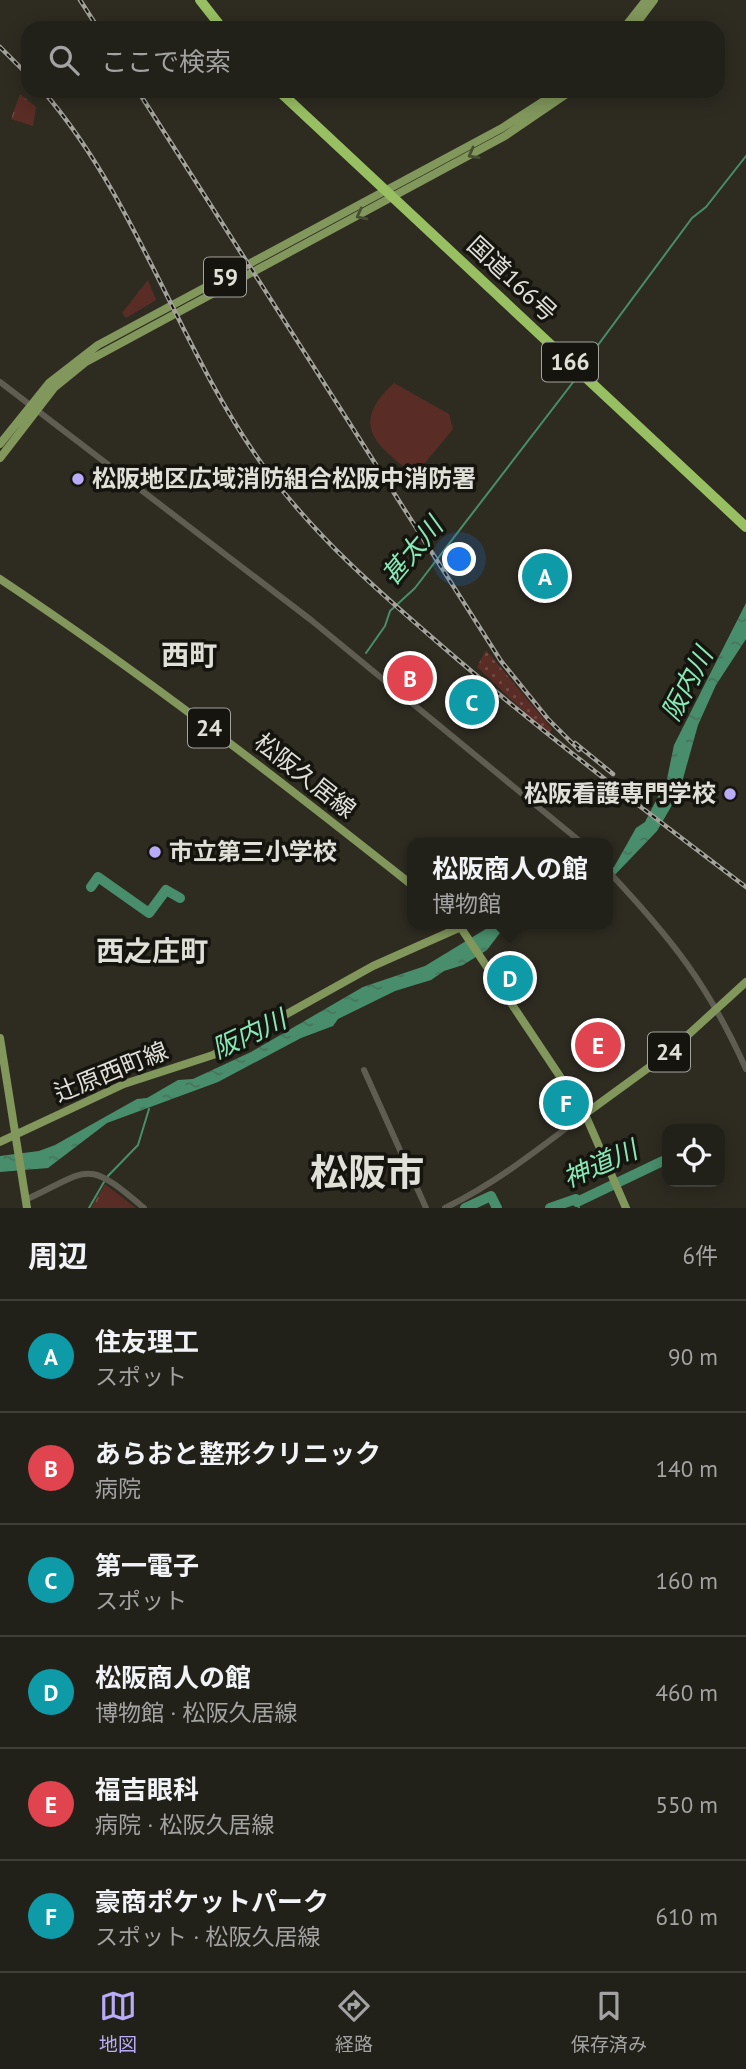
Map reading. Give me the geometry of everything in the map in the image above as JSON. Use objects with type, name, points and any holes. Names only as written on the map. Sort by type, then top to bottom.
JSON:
[{"type":"highway","points":[[200,0],[216,21]]},
{"type":"highway","name":"国道166号","points":[[287,98],[746,527]]},
{"type":"main road","points":[[630,21],[646,0]]},
{"type":"main road","points":[[638,21],[654,0]]},
{"type":"main road","points":[[385,189],[502,128],[548,98]]},
{"type":"main road","points":[[394,197],[530,121],[561,98]]},
{"type":"main road","name":"59","points":[[325,229],[385,189]]},
{"type":"main road","name":"59","points":[[0,444],[30,404],[67,366],[325,229],[394,197]]},
{"type":"main road","name":"59","points":[[0,458],[69,376],[129,332]]},
{"type":"main road","name":"松阪久居線","points":[[0,579],[122,663],[271,773],[407,881]]},
{"type":"main road","name":"辻原西町線","points":[[0,1142],[16,1138],[124,1084],[214,1055],[373,966],[459,929]]},
{"type":"main road","points":[[462,929],[584,1114],[626,1208]]},
{"type":"main road","name":"24","points":[[584,1114],[666,1055],[746,982]]},
{"type":"main road","points":[[0,1038],[25,1200]]},
{"type":"street","points":[[0,382],[311,620],[577,838]]},
{"type":"street","points":[[613,876],[668,935],[718,1008],[746,1069]]},
{"type":"street","points":[[365,1070],[426,1208]]},
{"type":"street","points":[[445,1208],[484,1189],[519,1166],[584,1114]]},
{"type":"street","points":[[25,1200],[75,1174],[107,1178],[144,1208]]},
{"type":"green space","points":[[20,94],[21,98],[36,107],[33,126],[11,119]]},
{"type":"green space","points":[[148,280],[156,300],[126,318],[122,313]]},
{"type":"green space","points":[[394,383],[449,414],[453,429],[415,475],[380,444],[370,423],[380,398]]},
{"type":"green space","points":[[486,650],[552,729],[548,734],[477,667]]},
{"type":"green space","points":[[105,1184],[136,1208],[91,1208]]},
{"type":"water","name":"阪内川","points":[[746,603],[746,639],[716,685],[698,725],[679,793],[657,831],[613,877],[613,867],[636,828],[645,822],[667,779],[674,745]]},
{"type":"water","name":"阪内川","points":[[486,929],[509,929],[500,933],[487,950],[463,965],[444,971],[431,980],[395,991],[338,1019],[333,1026],[301,1038],[218,1082],[107,1123],[48,1168],[0,1172],[0,1156],[39,1151],[55,1145],[137,1099],[147,1098],[178,1080],[193,1079],[251,1052],[363,987],[425,966]]},
{"type":"waterway","name":"甚太川","points":[[584,364],[692,218],[706,207],[746,156]]},
{"type":"waterway","name":"甚太川","points":[[366,653],[385,626],[390,611],[415,588],[574,381]]},
{"type":"waterway","name":"甚太川","points":[[91,887],[98,877],[149,913],[166,890],[180,898]]},
{"type":"waterway","points":[[107,1177],[138,1145],[149,1109]]},
{"type":"waterway","name":"神道川","points":[[550,1208],[576,1199],[577,1202],[662,1161]]},
{"type":"waterway","points":[[89,1208],[104,1182]]},
{"type":"waterway","name":"神道川","points":[[465,1208],[491,1196],[497,1208]]},
{"type":"waterway","name":"神道川","points":[[577,1202],[579,1208]]},
{"type":"railway","points":[[80,0],[94,21]]},
{"type":"railway","points":[[0,47],[21,68]]},
{"type":"railway","points":[[48,98],[105,179],[232,419],[283,492],[329,543],[379,591],[492,689],[746,887]]},
{"type":"railway","points":[[142,98],[501,661],[548,719],[579,750]]},
{"type":"railway","points":[[575,743],[613,774]]},
{"type":"place","name":"松阪地区広域消防組合松阪中消防署","points":[[78,479]]},
{"type":"place","name":"住友理工","points":[[545,576]]},
{"type":"place","name":"あらおと整形クリニック","points":[[410,678]]},
{"type":"place","name":"第一電子","points":[[472,702]]},
{"type":"place","name":"松阪看護専門学校","points":[[730,794]]},
{"type":"place","name":"市立第三小学校","points":[[155,852]]},
{"type":"place","name":"松阪商人の館","points":[[510,978]]},
{"type":"place","name":"福吉眼科","points":[[598,1045]]},
{"type":"place","name":"豪商ポケットパーク","points":[[566,1103]]},
{"type":"district","name":"西町","points":[[189,655]]},
{"type":"district","name":"西之庄町","points":[[152,951]]},
{"type":"district","name":"松阪市","points":[[367,1173]]}]
